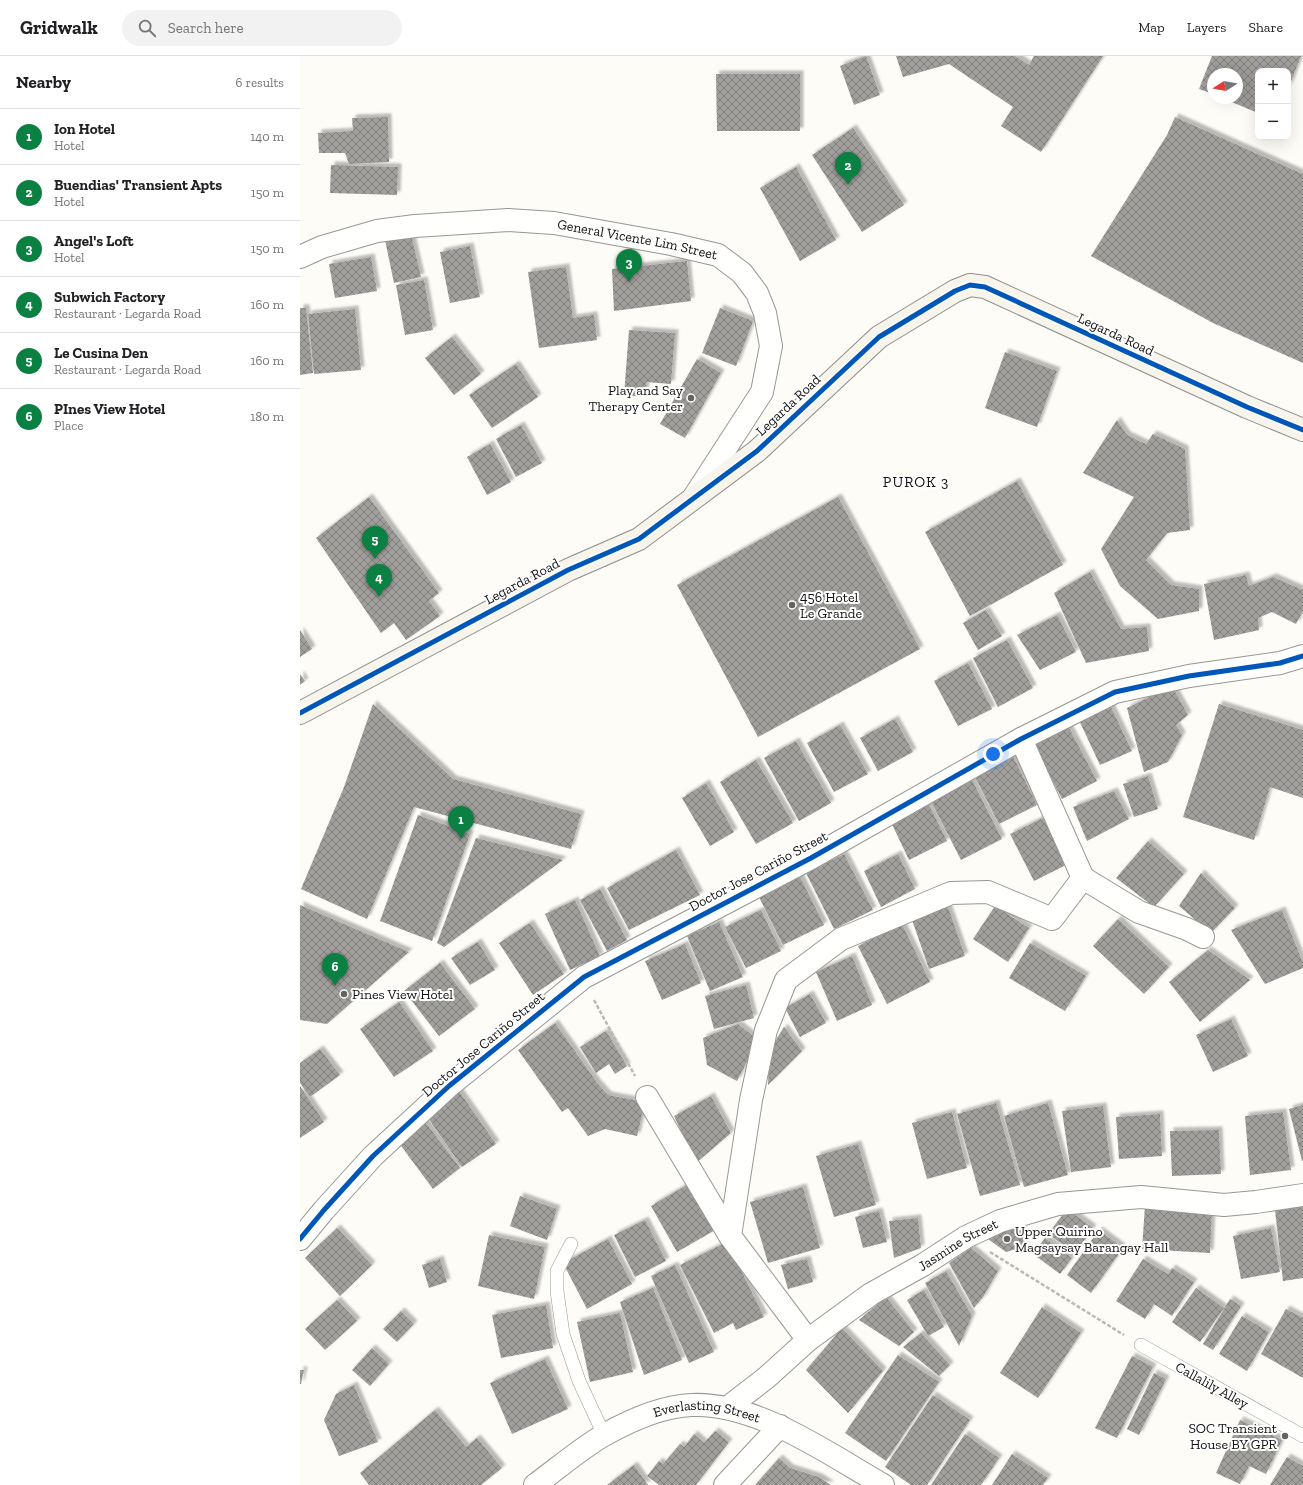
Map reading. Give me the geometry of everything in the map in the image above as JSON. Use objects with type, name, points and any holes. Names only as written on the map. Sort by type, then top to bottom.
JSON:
[{"type":"main road","name":"Legarda Road","points":[[300,713],[568,570],[639,539],[757,451],[879,337],[955,291],[970,285],[985,287],[1247,407],[1303,430]]},
{"type":"street","name":"General Vicente Lim Street","points":[[300,257],[322,247],[377,231],[415,226],[508,220],[562,225],[672,244],[718,255],[742,273],[758,293],[765,313],[771,346],[762,392],[691,501]]},
{"type":"street","name":"Doctor Jose Cariño Street","points":[[300,1239],[373,1156],[449,1086],[584,977],[811,858],[1021,739],[1114,692],[1188,676],[1280,663],[1303,656]]},
{"type":"street","points":[[1021,739],[1083,878],[1139,912],[1187,929],[1203,937]]},
{"type":"street","points":[[730,1236],[751,1100],[766,1030],[786,980],[841,939],[951,893],[988,892],[1052,919],[1083,878]]},
{"type":"street","points":[[647,1097],[730,1236],[808,1340]]},
{"type":"street","name":"Jasmine Street","points":[[727,1408],[766,1378],[808,1340],[871,1294],[923,1265],[966,1237],[1000,1221],[1058,1204],[1141,1197],[1224,1205],[1303,1195]]},
{"type":"street","name":"Everlasting Street","points":[[535,1485],[604,1435],[657,1411],[692,1405],[727,1408],[780,1426],[883,1485]]},
{"type":"street","points":[[725,1485],[780,1426]]},
{"type":"lane","points":[[571,1244],[557,1271],[557,1291],[563,1334],[579,1381],[604,1435]]},
{"type":"lane","name":"Callalily Alley","points":[[1141,1346],[1303,1436]]},
{"type":"path","points":[[584,977],[600,1014],[616,1042],[620,1046],[630,1068]]},
{"type":"path","points":[[966,1237],[1141,1346]]},
{"type":"building","points":[[866,56],[880,95],[854,105],[840,66]]},
{"type":"building","points":[[896,56],[1015,56],[1029,65],[1034,56],[1103,56],[1041,152],[1001,126],[1013,107],[949,64],[903,77]]},
{"type":"building","points":[[1212,56],[1301,56],[1291,81],[1291,68],[1255,68],[1255,112],[1236,104],[1243,104],[1243,68],[1207,68]]},
{"type":"building","points":[[1207,69],[1207,92],[1199,89]]},
{"type":"building","points":[[716,74],[800,74],[800,131],[717,131]]},
{"type":"building","points":[[388,117],[389,162],[349,164],[345,153],[319,153],[318,133],[353,131],[352,118]]},
{"type":"building","points":[[1175,117],[1303,174],[1303,363],[1213,323],[1091,256],[1167,135]]},
{"type":"building","points":[[853,128],[904,205],[862,232],[812,155]]},
{"type":"building","points":[[331,165],[398,167],[397,195],[330,193]]},
{"type":"building","points":[[796,167],[836,240],[800,261],[760,188]]},
{"type":"building","points":[[411,234],[421,277],[394,283],[385,240]]},
{"type":"building","points":[[470,246],[480,297],[450,303],[440,252]]},
{"type":"building","points":[[371,257],[377,291],[335,298],[329,264]]},
{"type":"building","points":[[687,261],[691,301],[614,311],[612,269]]},
{"type":"building","points":[[566,267],[573,318],[594,315],[597,340],[539,348],[528,272]]},
{"type":"building","points":[[424,280],[433,330],[405,335],[396,285]]},
{"type":"building","points":[[300,308],[306,308],[313,373],[300,375]]},
{"type":"building","points":[[720,308],[753,321],[736,366],[702,353]]},
{"type":"building","points":[[355,309],[361,370],[314,374],[308,314]]},
{"type":"building","points":[[629,330],[675,333],[671,384],[646,382],[645,397],[624,395]]},
{"type":"building","points":[[452,337],[481,374],[454,395],[425,358]]},
{"type":"building","points":[[1005,352],[1057,371],[1037,427],[985,408]]},
{"type":"building","name":"Play and Say Therapy Center","points":[[697,359],[721,373],[685,438],[660,424]]},
{"type":"building","points":[[516,364],[538,397],[492,428],[469,395]]},
{"type":"building","points":[[1117,420],[1127,435],[1146,444],[1153,434],[1185,449],[1190,530],[1167,533],[1146,560],[1171,585],[1199,589],[1199,611],[1158,619],[1120,586],[1101,549],[1134,497],[1083,473]]},
{"type":"building","points":[[521,425],[542,463],[516,477],[496,439]]},
{"type":"building","points":[[490,444],[511,482],[487,495],[467,457]]},
{"type":"building","points":[[1017,481],[1063,565],[970,616],[925,532]]},
{"type":"building","points":[[369,497],[439,593],[429,601],[440,616],[406,640],[394,623],[381,633],[316,538]]},
{"type":"building","points":[[838,497],[920,649],[758,737],[677,585]]},
{"type":"building","points":[[1090,572],[1121,629],[1147,627],[1149,651],[1086,663],[1054,593]]},
{"type":"building","points":[[1246,575],[1249,586],[1273,577],[1303,590],[1303,611],[1296,624],[1272,612],[1258,618],[1259,630],[1214,640],[1204,584]]},
{"type":"building","points":[[986,610],[1002,636],[978,650],[963,623]]},
{"type":"building","points":[[1057,615],[1076,652],[1040,670],[1017,635]]},
{"type":"building","points":[[300,630],[312,649],[300,657]]},
{"type":"building","points":[[1007,640],[1033,688],[998,707],[973,658]]},
{"type":"building","points":[[968,663],[992,709],[958,726],[934,681]]},
{"type":"building","points":[[300,674],[305,681],[300,685]]},
{"type":"building","points":[[1172,686],[1188,715],[1176,725],[1182,735],[1168,762],[1144,772],[1127,708]]},
{"type":"building","points":[[1109,703],[1132,751],[1100,765],[1078,718]]},
{"type":"building","points":[[373,704],[453,779],[581,814],[571,849],[414,807],[367,919],[301,889],[344,787]]},
{"type":"building","points":[[1219,704],[1303,730],[1303,798],[1270,787],[1254,840],[1183,817]]},
{"type":"building","points":[[895,719],[913,752],[878,771],[860,738]]},
{"type":"building","points":[[840,725],[868,774],[834,792],[807,743]]},
{"type":"building","points":[[1068,726],[1097,781],[1062,799],[1034,745]]},
{"type":"building","points":[[796,741],[831,803],[799,821],[764,758]]},
{"type":"building","points":[[1013,756],[1037,805],[999,824],[974,775]]},
{"type":"building","points":[[756,760],[793,823],[756,844],[720,782]]},
{"type":"building","points":[[1148,776],[1158,809],[1134,817],[1123,784]]},
{"type":"building","points":[[971,778],[1002,839],[961,860],[930,799]]},
{"type":"building","points":[[706,783],[734,832],[710,846],[682,798]]},
{"type":"building","points":[[1114,791],[1129,819],[1087,841],[1073,807]]},
{"type":"building","points":[[926,799],[947,841],[909,860],[889,818]]},
{"type":"building","points":[[418,815],[470,834],[432,941],[380,921]]},
{"type":"building","points":[[1043,818],[1066,865],[1034,881],[1010,834]]},
{"type":"building","points":[[476,838],[563,860],[444,947],[437,943]]},
{"type":"building","points":[[1148,841],[1184,874],[1154,907],[1116,878]]},
{"type":"building","points":[[676,850],[700,895],[629,930],[607,888]]},
{"type":"building","points":[[844,854],[873,910],[834,929],[806,873]]},
{"type":"building","points":[[898,854],[915,889],[881,907],[864,871]]},
{"type":"building","points":[[797,871],[824,925],[783,945],[756,891]]},
{"type":"building","points":[[1201,873],[1235,908],[1211,933],[1179,906]]},
{"type":"building","points":[[600,889],[627,940],[607,951],[580,900]]},
{"type":"building","points":[[575,900],[600,956],[570,970],[545,914]]},
{"type":"building","points":[[946,901],[965,956],[929,969],[910,914]]},
{"type":"building","name":"Pines View Hotel","points":[[300,905],[409,952],[327,1024],[300,1020]]},
{"type":"building","points":[[995,906],[1029,928],[1008,962],[973,939]]},
{"type":"building","points":[[761,910],[781,951],[746,968],[725,927]]},
{"type":"building","points":[[1282,910],[1303,963],[1303,968],[1265,984],[1231,930]]},
{"type":"building","points":[[1118,919],[1169,967],[1144,994],[1093,946]]},
{"type":"building","points":[[719,922],[743,977],[710,991],[687,936]]},
{"type":"building","points":[[530,923],[564,974],[533,995],[499,943]]},
{"type":"building","points":[[902,924],[930,982],[887,1004],[858,946]]},
{"type":"building","points":[[478,942],[495,970],[470,985],[451,958]]},
{"type":"building","points":[[1030,943],[1086,976],[1065,1011],[1009,978]]},
{"type":"building","points":[[685,944],[701,983],[662,1000],[645,961]]},
{"type":"building","points":[[1208,950],[1250,980],[1200,1022],[1169,982]]},
{"type":"building","points":[[852,956],[872,1005],[837,1021],[816,972]]},
{"type":"building","points":[[440,963],[475,1009],[439,1036],[404,991]]},
{"type":"building","points":[[746,985],[754,1018],[714,1029],[705,996]]},
{"type":"building","points":[[810,994],[826,1023],[800,1037],[785,1008]]},
{"type":"building","points":[[399,1002],[433,1051],[394,1077],[360,1029]]},
{"type":"building","points":[[1231,1019],[1248,1056],[1213,1072],[1196,1035]]},
{"type":"building","points":[[555,1023],[598,1084],[608,1095],[645,1102],[637,1136],[605,1129],[588,1136],[568,1108],[562,1112],[518,1050]]},
{"type":"building","points":[[738,1024],[758,1040],[737,1081],[707,1065],[703,1038]]},
{"type":"building","points":[[784,1027],[802,1051],[768,1085],[769,1051]]},
{"type":"building","points":[[606,1031],[627,1066],[615,1074],[609,1064],[596,1073],[580,1047]]},
{"type":"building","points":[[320,1049],[340,1075],[310,1097],[300,1083],[300,1063]]},
{"type":"building","points":[[300,1086],[324,1122],[300,1138]]},
{"type":"building","points":[[459,1091],[496,1144],[462,1167],[426,1115]]},
{"type":"building","points":[[711,1096],[731,1133],[696,1163],[674,1116]]},
{"type":"building","points":[[996,1103],[1020,1185],[980,1196],[957,1114]]},
{"type":"building","points":[[1048,1103],[1068,1175],[1024,1187],[1004,1116]]},
{"type":"building","points":[[1303,1105],[1303,1161],[1302,1161],[1289,1109]]},
{"type":"building","points":[[1103,1106],[1111,1167],[1071,1172],[1062,1111]]},
{"type":"building","points":[[952,1112],[967,1168],[927,1179],[912,1123]]},
{"type":"building","points":[[1283,1112],[1291,1170],[1250,1175],[1245,1116]]},
{"type":"building","points":[[1160,1114],[1162,1156],[1119,1159],[1116,1117]]},
{"type":"building","points":[[423,1119],[460,1168],[433,1189],[396,1139]]},
{"type":"building","points":[[1219,1130],[1221,1174],[1172,1176],[1170,1131]]},
{"type":"building","points":[[858,1144],[876,1205],[834,1217],[816,1156]]},
{"type":"building","points":[[690,1183],[717,1229],[677,1252],[651,1206]]},
{"type":"building","points":[[803,1187],[820,1248],[768,1263],[750,1202]]},
{"type":"building","points":[[520,1196],[557,1209],[547,1240],[510,1226]]},
{"type":"building","points":[[1145,1206],[1212,1210],[1210,1253],[1142,1249]]},
{"type":"building","points":[[1303,1207],[1303,1278],[1283,1281],[1275,1210]]},
{"type":"building","points":[[1067,1209],[1093,1228],[1075,1253],[1048,1234]]},
{"type":"building","points":[[879,1211],[887,1242],[863,1248],[855,1217]]},
{"type":"building","points":[[918,1218],[921,1248],[894,1258],[889,1221]]},
{"type":"building","points":[[645,1220],[666,1261],[635,1277],[614,1235]]},
{"type":"building","points":[[1019,1222],[1026,1246],[1006,1252],[981,1234]]},
{"type":"building","points":[[337,1228],[372,1265],[340,1296],[305,1258]]},
{"type":"building","points":[[1271,1228],[1280,1272],[1241,1279],[1233,1236]]},
{"type":"building","points":[[1099,1230],[1123,1248],[1091,1293],[1067,1275]]},
{"type":"building","points":[[489,1235],[545,1247],[534,1299],[478,1286]]},
{"type":"building","points":[[1045,1238],[1072,1258],[1060,1274],[1033,1254]]},
{"type":"building","points":[[608,1239],[632,1284],[587,1309],[563,1263]]},
{"type":"building","points":[[727,1242],[764,1317],[736,1330],[733,1323],[714,1333],[680,1265]]},
{"type":"building","points":[[971,1248],[998,1271],[983,1297],[974,1308],[949,1263]]},
{"type":"building","points":[[440,1259],[447,1282],[429,1288],[422,1265]]},
{"type":"building","points":[[807,1259],[813,1282],[788,1289],[781,1265]]},
{"type":"building","points":[[1143,1259],[1168,1274],[1172,1268],[1194,1282],[1172,1316],[1154,1304],[1145,1319],[1116,1301]]},
{"type":"building","points":[[675,1265],[714,1352],[689,1363],[651,1276]]},
{"type":"building","points":[[946,1271],[972,1316],[959,1346],[925,1283]]},
{"type":"building","points":[[653,1288],[682,1360],[644,1375],[620,1302]]},
{"type":"building","points":[[1196,1288],[1224,1308],[1200,1342],[1172,1322]]},
{"type":"building","points":[[924,1290],[944,1327],[928,1336],[907,1300]]},
{"type":"building","points":[[886,1297],[914,1332],[899,1346],[859,1320]]},
{"type":"building","points":[[1230,1299],[1241,1306],[1213,1350],[1203,1344]]},
{"type":"building","points":[[337,1300],[357,1321],[325,1350],[305,1329]]},
{"type":"building","points":[[546,1305],[553,1348],[501,1358],[492,1315]]},
{"type":"building","points":[[1042,1307],[1081,1333],[1038,1398],[1000,1373]]},
{"type":"building","points":[[1286,1309],[1303,1318],[1303,1378],[1261,1354]]},
{"type":"building","points":[[401,1311],[414,1324],[397,1342],[383,1329]]},
{"type":"building","points":[[620,1313],[633,1372],[590,1382],[577,1322]]},
{"type":"building","points":[[1242,1316],[1269,1332],[1247,1371],[1219,1354]]},
{"type":"building","points":[[842,1328],[883,1371],[848,1413],[806,1370]]},
{"type":"building","points":[[921,1333],[950,1365],[939,1376],[903,1347]]},
{"type":"building","points":[[372,1348],[389,1364],[370,1386],[352,1370]]},
{"type":"building","points":[[898,1355],[939,1382],[886,1461],[845,1433]]},
{"type":"building","points":[[1132,1356],[1153,1367],[1117,1438],[1095,1428]]},
{"type":"building","points":[[545,1359],[568,1409],[512,1434],[490,1383]]},
{"type":"building","points":[[300,1370],[304,1370],[301,1384],[300,1384]]},
{"type":"building","points":[[1154,1373],[1166,1379],[1139,1435],[1127,1429]]},
{"type":"building","points":[[354,1385],[378,1442],[339,1456],[324,1420],[336,1394]]},
{"type":"building","points":[[933,1395],[970,1420],[927,1485],[911,1485],[885,1467]]},
{"type":"building","points":[[435,1410],[466,1447],[477,1438],[502,1468],[481,1485],[369,1485],[360,1473]]},
{"type":"building","points":[[1240,1420],[1282,1440],[1266,1474],[1249,1466],[1240,1484],[1216,1473]]},
{"type":"building","points":[[715,1431],[729,1442],[696,1485],[659,1485],[647,1476],[659,1461],[663,1464],[680,1444],[684,1447],[694,1434],[704,1443]]},
{"type":"building","points":[[965,1434],[999,1458],[981,1485],[931,1485]]},
{"type":"building","points":[[1012,1454],[1048,1478],[1043,1485],[992,1485]]},
{"type":"building","points":[[1287,1457],[1303,1466],[1303,1485],[1270,1485]]},
{"type":"building","points":[[779,1458],[790,1468],[819,1477],[831,1485],[755,1485]]},
{"type":"building","points":[[634,1465],[648,1485],[607,1485]]},
{"type":"cycle path","points":[[300,713],[568,570],[639,539],[757,451],[879,337],[955,291],[970,285],[985,287],[1247,407],[1303,430]]},
{"type":"cycle path","points":[[300,1239],[373,1156],[449,1086],[584,977],[811,858],[1021,739],[1115,692],[1189,676],[1280,663],[1303,656]]},
{"type":"place","name":"Buendias' Transient Apts","points":[[848,185]]},
{"type":"place","name":"Angel's Loft","points":[[629,282]]},
{"type":"place","name":"Play and Say Therapy Center","points":[[691,398]]},
{"type":"place","name":"Le Cusina Den","points":[[375,559]]},
{"type":"place","name":"Subwich Factory","points":[[379,597]]},
{"type":"place","name":"456 Hotel Le Grande","points":[[792,605]]},
{"type":"place","name":"Ion Hotel","points":[[461,839]]},
{"type":"place","name":"PInes View Hotel","points":[[335,986]]},
{"type":"place","name":"Pines View Hotel","points":[[344,994]]},
{"type":"place","name":"Upper Quirino Magsaysay Barangay Hall","points":[[1007,1239]]},
{"type":"place","name":"SOC Transient House BY GPR","points":[[1285,1436]]},
{"type":"district","name":"PUROK 3","points":[[916,482]]}]
